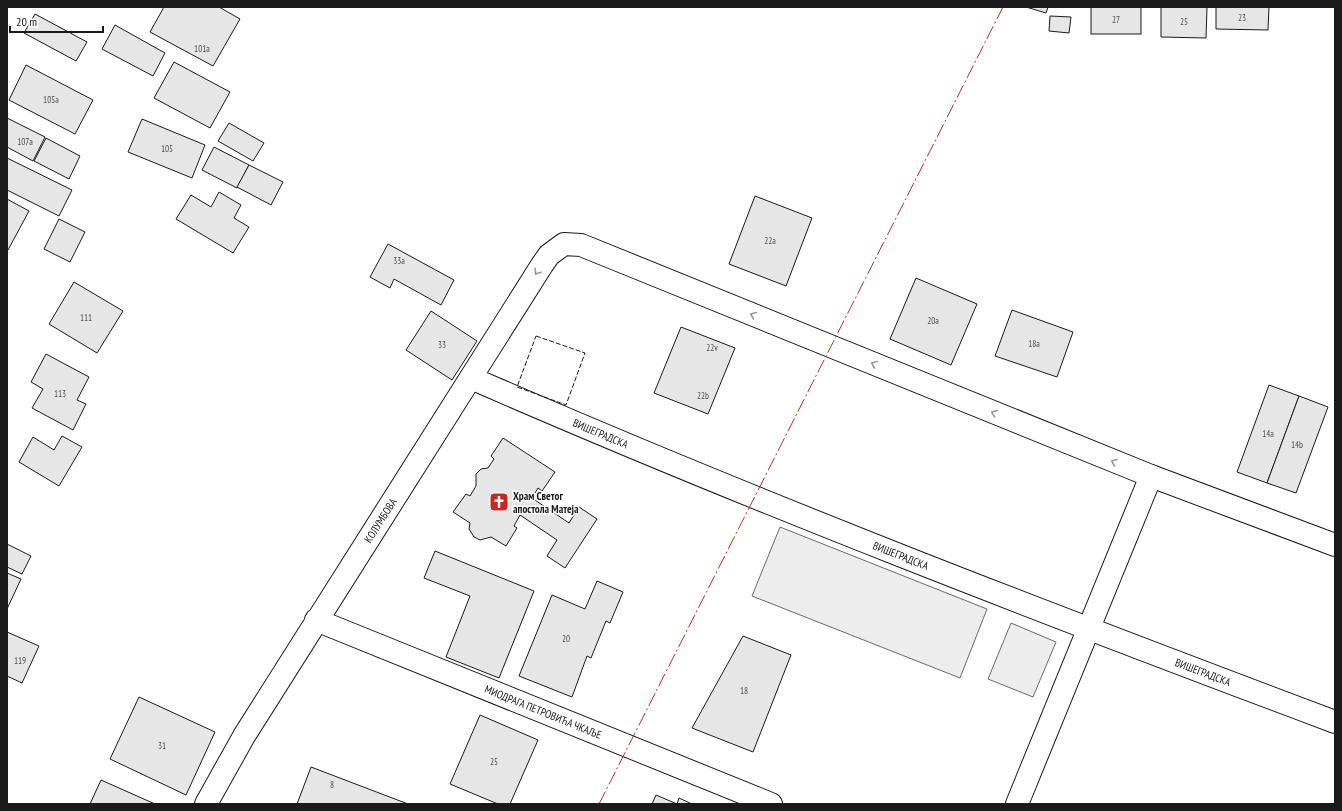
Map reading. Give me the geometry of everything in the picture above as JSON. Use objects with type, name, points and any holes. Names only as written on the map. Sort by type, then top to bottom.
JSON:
[{"type":"street","name":"КОЛУМБОВА","points":[[206,804],[244,736],[316,620],[542,265],[549,255],[564,244],[582,245],[1151,476]]},
{"type":"street","name":"ВИШЕГРАДСКА","points":[[471,378],[594,432],[1089,629],[1335,722]]},
{"type":"street","points":[[1018,804],[1151,476],[1335,545]]},
{"type":"street","name":"МИОДРАГА ПЕТРОВИЋА ЧКАЉЕ","points":[[316,620],[771,804]]},
{"type":"shaded area","points":[[780,527],[987,609],[960,678],[752,596]]},
{"type":"shaded area","points":[[1011,623],[1056,642],[1033,697],[988,679]]},
{"type":"building","points":[[164,7],[219,7],[240,19],[213,66],[150,32]]},
{"type":"building","points":[[1026,7],[1048,7],[1046,13]]},
{"type":"building","points":[[1091,7],[1141,7],[1141,34],[1091,34]]},
{"type":"building","points":[[1161,7],[1207,7],[1206,38],[1161,37]]},
{"type":"building","points":[[1216,7],[1269,7],[1268,30],[1216,29]]},
{"type":"building","points":[[35,14],[87,42],[76,61],[24,33]]},
{"type":"building","points":[[1050,16],[1071,17],[1069,33],[1049,31]]},
{"type":"building","points":[[115,25],[165,53],[153,76],[102,49]]},
{"type":"building","points":[[174,62],[230,92],[210,128],[154,98]]},
{"type":"building","points":[[26,65],[93,100],[75,134],[9,100]]},
{"type":"building","points":[[7,118],[45,137],[33,161],[7,147]]},
{"type":"building","points":[[142,119],[205,145],[192,178],[128,152]]},
{"type":"building","points":[[229,123],[264,143],[253,161],[218,141]]},
{"type":"building","points":[[46,138],[80,156],[69,179],[34,161]]},
{"type":"building","points":[[214,147],[249,165],[237,188],[202,170]]},
{"type":"building","points":[[7,158],[72,190],[59,216],[7,190]]},
{"type":"building","points":[[249,165],[283,182],[271,205],[237,187]]},
{"type":"building","points":[[219,192],[241,205],[234,218],[249,227],[233,253],[176,219],[191,195],[211,207]]},
{"type":"building","points":[[755,196],[812,218],[786,286],[729,264]]},
{"type":"building","points":[[7,199],[29,211],[8,250],[7,249]]},
{"type":"building","points":[[59,219],[85,232],[70,262],[44,249]]},
{"type":"building","points":[[388,244],[454,280],[441,305],[394,279],[390,288],[370,277]]},
{"type":"building","points":[[916,278],[977,304],[951,365],[890,339]]},
{"type":"building","points":[[74,282],[123,311],[97,353],[49,324]]},
{"type":"building","points":[[1012,310],[1073,332],[1057,377],[995,356]]},
{"type":"building","points":[[431,311],[477,341],[452,380],[406,350]]},
{"type":"building","points":[[681,327],[735,348],[708,414],[654,393]]},
{"type":"building","points":[[46,354],[89,377],[77,400],[86,404],[73,430],[32,408],[43,389],[31,382]]},
{"type":"building","points":[[1269,385],[1299,396],[1267,483],[1237,472]]},
{"type":"building","points":[[1299,396],[1328,407],[1296,493],[1267,483]]},
{"type":"building","points":[[62,436],[82,447],[59,486],[19,462],[33,437],[54,450]]},
{"type":"building","name":"Храм Светог апостола Матеја","points":[[503,438],[555,472],[542,491],[538,488],[532,498],[569,523],[579,507],[597,519],[565,568],[547,556],[557,540],[520,515],[514,526],[517,528],[506,546],[491,537],[480,540],[474,537],[469,529],[470,523],[453,512],[466,494],[470,496],[476,486],[476,474],[481,469],[488,468],[494,459],[491,456]]},
{"type":"building","points":[[7,544],[31,556],[22,574],[7,567]]},
{"type":"building","points":[[435,551],[534,591],[499,678],[446,657],[470,596],[424,578]]},
{"type":"building","points":[[7,573],[21,579],[7,609]]},
{"type":"building","points":[[597,581],[623,592],[610,623],[606,621],[591,658],[587,656],[572,697],[519,676],[552,595],[585,609]]},
{"type":"building","points":[[7,632],[39,646],[22,683],[7,676]]},
{"type":"building","points":[[743,636],[791,655],[753,752],[692,728]]},
{"type":"building","points":[[139,697],[215,732],[186,795],[110,759]]},
{"type":"building","points":[[480,715],[538,740],[510,804],[498,804],[450,784]]},
{"type":"building","points":[[311,767],[408,804],[297,804]]},
{"type":"building","points":[[101,780],[155,804],[90,804]]},
{"type":"building","points":[[656,795],[677,804],[652,804]]},
{"type":"building","points":[[679,798],[692,804],[677,804]]},
{"type":"fence","points":[[536,336],[585,353],[566,405],[517,387],[536,336]]},
{"type":"power","points":[[599,804],[1003,7]]},
{"type":"place","name":"Храм Светог апостола Матеја","points":[[499,502]]}]
